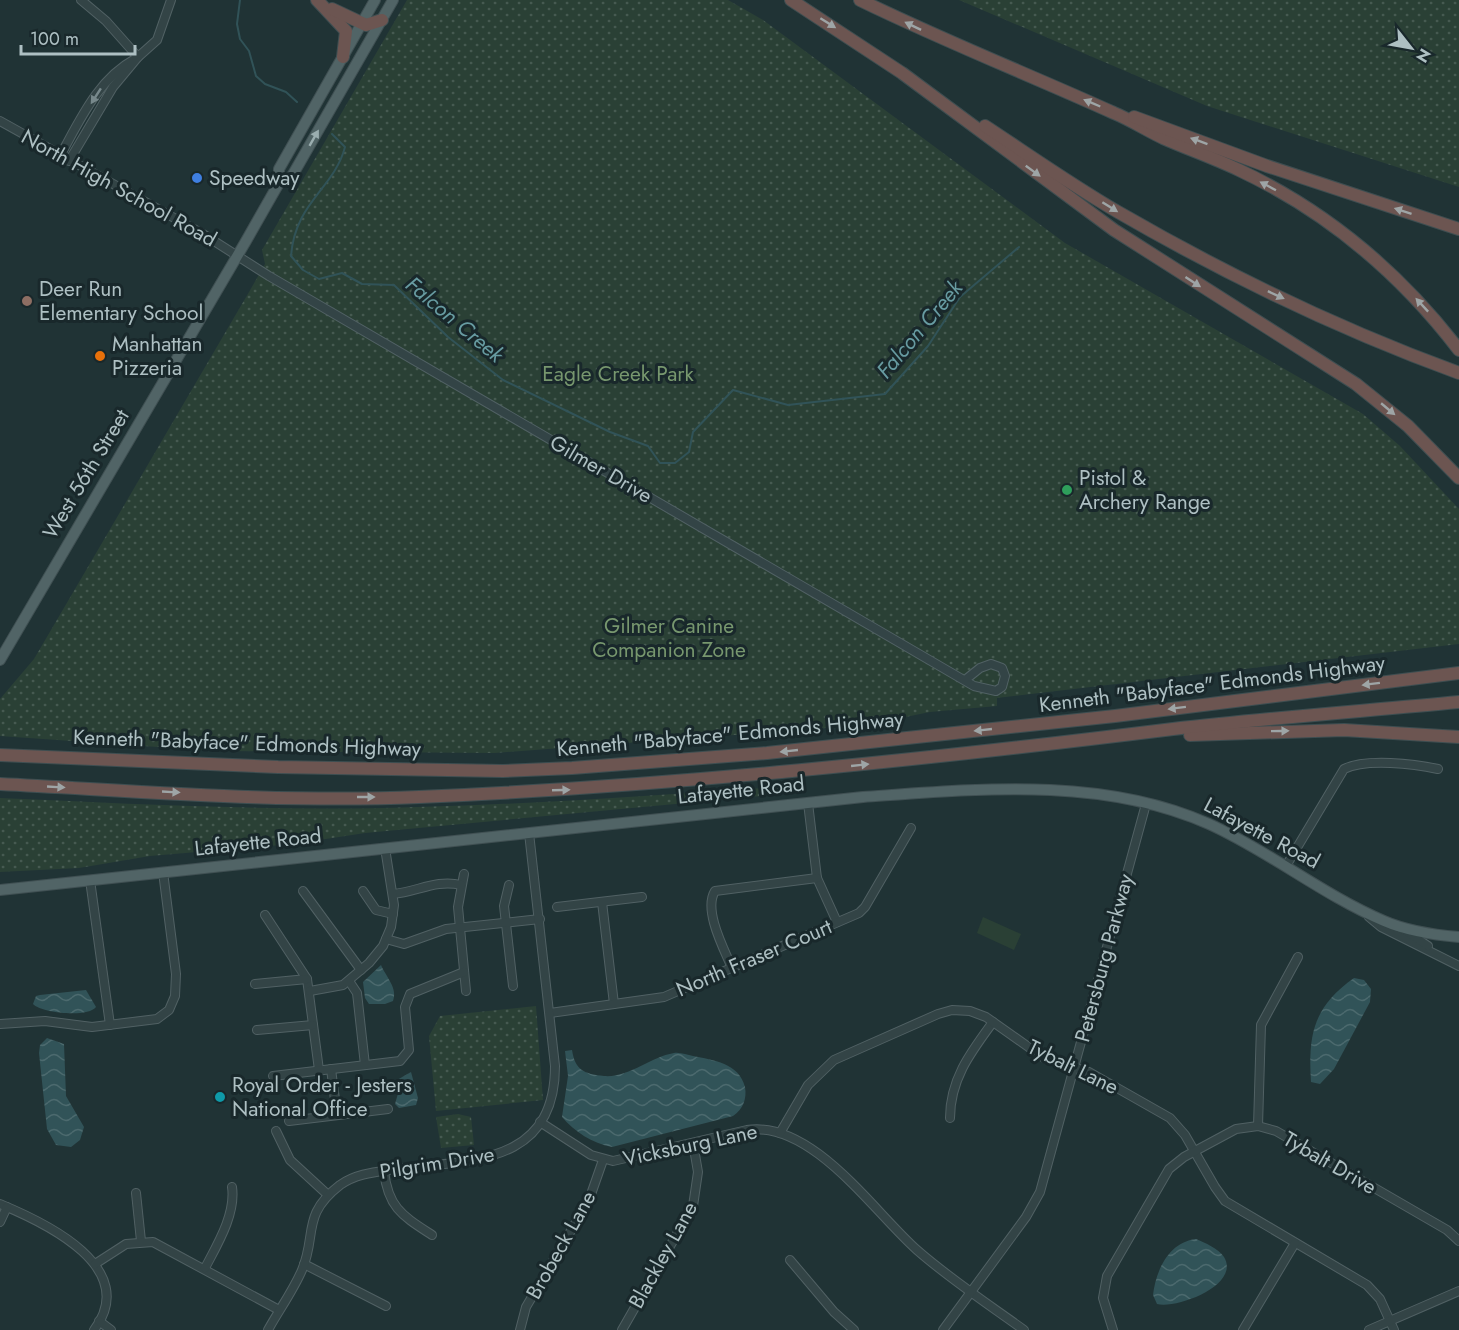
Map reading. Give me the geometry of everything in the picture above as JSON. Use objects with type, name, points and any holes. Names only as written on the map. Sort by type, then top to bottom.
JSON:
[{"type":"highway","points":[[791,0],[1148,229],[1297,305],[1459,373]]},
{"type":"highway","points":[[861,0],[929,33],[1116,114],[1283,193],[1330,224],[1374,258],[1409,292],[1459,350]]},
{"type":"highway","points":[[320,2],[362,24],[371,25],[382,20]]},
{"type":"highway","points":[[320,2],[346,31],[343,57]]},
{"type":"highway","points":[[902,73],[1114,230],[1356,384],[1408,426],[1459,478]]},
{"type":"highway","points":[[1116,114],[1141,118],[1267,166],[1459,229]]},
{"type":"highway","name":"Kenneth \"Babyface\" Edmonds Highway","points":[[0,755],[278,767],[503,771],[572,768],[767,753],[919,737],[1459,673]]},
{"type":"highway","name":"Kenneth \"Babyface\" Edmonds Highway","points":[[0,784],[211,794],[415,797],[745,777],[1117,737],[1172,729],[1459,702]]},
{"type":"highway","points":[[1117,737],[1344,729],[1459,737]]},
{"type":"main road","name":"West 56th Street","points":[[0,660],[238,256],[279,183],[279,169],[375,0]]},
{"type":"main road","name":"West 56th Street","points":[[279,183],[292,176],[393,0]]},
{"type":"main road","name":"Lafayette Road","points":[[0,890],[808,803],[946,791],[1056,790],[1146,804],[1208,824],[1385,921],[1431,934],[1459,937]]},
{"type":"street","points":[[81,0],[106,21],[138,57]]},
{"type":"street","points":[[69,161],[107,96],[160,34],[171,0]]},
{"type":"street","points":[[60,156],[100,89],[116,69],[138,57]]},
{"type":"street","name":"North High School Road","points":[[0,121],[238,256]]},
{"type":"street","name":"Gilmer Drive","points":[[238,256],[974,686],[996,691],[1005,684],[1002,668],[991,664],[965,680]]},
{"type":"street","points":[[1286,867],[1344,769],[1356,765],[1414,764],[1438,768]]},
{"type":"street","points":[[808,803],[817,878],[837,922]]},
{"type":"street","name":"Petersburg Parkway","points":[[943,1330],[1026,1217],[1040,1192],[1146,804]]},
{"type":"street","name":"North Fraser Court","points":[[550,1013],[664,997],[865,908],[911,828]]},
{"type":"street","name":"Pilgrim Drive","points":[[268,1330],[304,1264],[311,1224],[328,1195],[351,1179],[384,1171],[497,1155],[518,1145],[540,1122],[549,1105],[555,1084],[550,1013],[529,833]]},
{"type":"street","points":[[310,991],[338,987],[349,981],[372,960],[386,939],[393,914],[393,894],[385,848]]},
{"type":"street","points":[[0,1024],[31,1021],[84,1028],[157,1019],[173,1003],[176,974],[163,872]]},
{"type":"street","points":[[464,874],[458,900],[466,991]]},
{"type":"street","points":[[732,968],[714,924],[712,898],[714,892],[719,889],[817,878]]},
{"type":"street","points":[[90,880],[110,1025]]},
{"type":"street","points":[[393,894],[413,891],[437,882],[461,885]]},
{"type":"street","points":[[509,885],[504,903],[513,986]]},
{"type":"street","points":[[303,891],[361,970]]},
{"type":"street","points":[[363,891],[376,910],[393,914]]},
{"type":"street","points":[[557,907],[642,897]]},
{"type":"street","points":[[602,902],[614,1004]]},
{"type":"street","points":[[1355,906],[1382,927],[1459,966]]},
{"type":"street","points":[[265,915],[307,979],[319,1070]]},
{"type":"street","points":[[386,939],[404,944],[446,929],[540,919]]},
{"type":"street","points":[[1385,921],[1459,966]]},
{"type":"street","points":[[1258,1126],[1261,1025],[1298,957]]},
{"type":"street","points":[[273,1076],[399,1062],[405,1057],[410,1046],[405,1006],[410,994],[464,972]]},
{"type":"street","points":[[255,984],[307,979]]},
{"type":"street","points":[[349,981],[357,993],[365,1065]]},
{"type":"street","name":"Tybalt Lane","points":[[780,1132],[808,1085],[819,1071],[837,1058],[948,1011],[970,1011],[993,1022],[1041,1056],[1093,1074],[1170,1118],[1180,1128],[1225,1201],[1367,1285],[1379,1297],[1394,1330]]},
{"type":"street","points":[[950,1118],[951,1100],[958,1075],[993,1022]]},
{"type":"street","points":[[257,1030],[313,1025]]},
{"type":"street","points":[[331,1069],[337,1115]]},
{"type":"street","points":[[289,1120],[388,1109]]},
{"type":"street","name":"Vicksburg Lane","points":[[540,1122],[586,1152],[603,1160],[621,1161],[756,1128],[780,1132],[832,1164],[918,1250],[1024,1330]]},
{"type":"street","name":"Tybalt Drive","points":[[1113,1330],[1103,1298],[1107,1276],[1164,1176],[1177,1161],[1236,1129],[1258,1126],[1279,1133],[1447,1230],[1459,1241]]},
{"type":"street","points":[[276,1131],[290,1160],[328,1195]]},
{"type":"street","name":"Blackley Lane","points":[[622,1330],[693,1206],[698,1172],[693,1143]]},
{"type":"street","name":"Brobeck Lane","points":[[520,1330],[526,1307],[589,1200],[603,1160]]},
{"type":"street","points":[[384,1171],[387,1192],[396,1209],[432,1235]]},
{"type":"street","points":[[205,1268],[225,1224],[233,1196],[232,1187]]},
{"type":"street","points":[[136,1193],[141,1241]]},
{"type":"street","points":[[0,1222],[4,1205],[51,1230],[95,1264],[102,1276],[106,1294],[105,1308],[94,1330]]},
{"type":"street","points":[[95,1264],[126,1244],[141,1241],[164,1245],[279,1310]]},
{"type":"street","points":[[1243,1330],[1295,1243]]},
{"type":"street","points":[[790,1260],[834,1312],[854,1330]]},
{"type":"street","points":[[304,1264],[386,1306]]},
{"type":"street","points":[[1369,1330],[1459,1291]]},
{"type":"street","points":[[99,1321],[111,1330]]},
{"type":"green space","name":"Eagle Creek Park","points":[[407,0],[728,0],[763,20],[1065,243],[1363,414],[1400,446],[1459,509],[1459,644],[997,698],[997,706],[930,712],[866,725],[495,753],[215,751],[0,736],[0,699],[34,659],[249,292],[265,264],[262,250]]},
{"type":"green space","points":[[959,0],[1459,0],[1459,187],[1207,106]]},
{"type":"green space","points":[[799,787],[803,792],[365,833],[293,844],[150,856],[79,868],[0,872],[0,798],[313,809],[462,806]]},
{"type":"green space","points":[[983,917],[1021,934],[1014,950],[977,933]]},
{"type":"green space","points":[[536,1006],[543,1100],[436,1111],[429,1036],[440,1016]]},
{"type":"green space","points":[[458,1114],[471,1117],[474,1145],[441,1148],[436,1117]]},
{"type":"water","points":[[381,965],[393,987],[393,1001],[385,1004],[369,1004],[365,998],[363,982]]},
{"type":"water","points":[[1354,978],[1364,980],[1371,989],[1370,1002],[1334,1069],[1320,1084],[1311,1082],[1312,1036],[1316,1023],[1330,1000]]},
{"type":"water","points":[[86,990],[96,1007],[84,1012],[54,1012],[33,1004],[36,996]]},
{"type":"water","points":[[47,1038],[64,1044],[66,1096],[84,1127],[80,1140],[71,1147],[56,1145],[47,1129],[39,1053],[40,1045]]},
{"type":"water","points":[[572,1050],[575,1062],[582,1070],[604,1076],[622,1074],[674,1053],[717,1061],[731,1068],[742,1079],[745,1087],[745,1100],[733,1116],[612,1147],[598,1143],[584,1136],[562,1117],[568,1076],[565,1051]]},
{"type":"water","points":[[411,1072],[418,1098],[416,1105],[399,1108],[395,1104],[399,1090],[397,1080]]},
{"type":"water","points":[[1196,1239],[1215,1248],[1224,1257],[1227,1267],[1224,1277],[1204,1293],[1191,1299],[1166,1305],[1157,1304],[1153,1295],[1157,1276],[1165,1259],[1178,1246]]},
{"type":"waterway","name":"Falcon Creek","points":[[240,0],[237,24],[240,39],[249,51],[256,76],[265,84],[286,92],[297,102]]},
{"type":"waterway","name":"Falcon Creek","points":[[332,134],[345,147],[340,162],[307,209],[294,238],[291,256],[303,270],[319,279],[342,273],[362,284],[394,285],[448,337],[503,380],[610,432],[648,446],[660,463],[675,463],[689,452],[693,432],[733,390],[788,405],[885,394],[928,346],[960,297],[1019,247]]},
{"type":"place","name":"Speedway","points":[[197,178]]},
{"type":"place","name":"Deer Run Elementary School","points":[[27,301]]},
{"type":"place","name":"Manhattan Pizzeria","points":[[100,356]]},
{"type":"place","name":"Pistol & Archery Range","points":[[1067,490]]},
{"type":"place","name":"Royal Order - Jesters National Office","points":[[220,1097]]},
{"type":"park label","name":"Gilmer Canine Companion Zone","points":[[669,638]]}]
